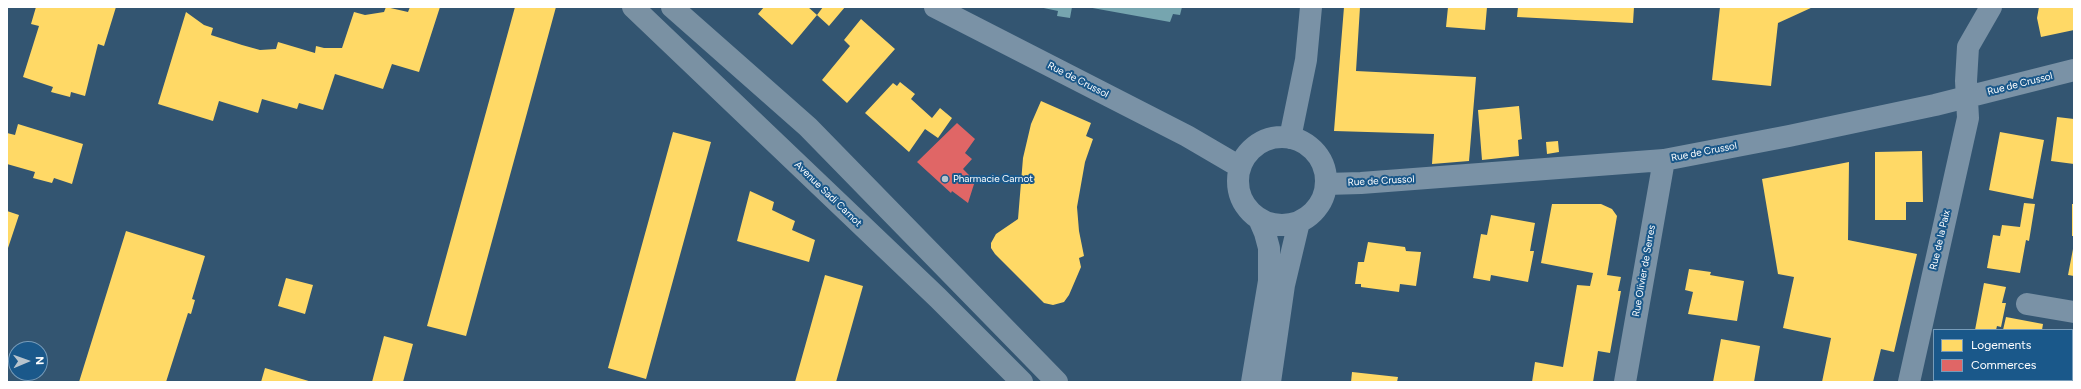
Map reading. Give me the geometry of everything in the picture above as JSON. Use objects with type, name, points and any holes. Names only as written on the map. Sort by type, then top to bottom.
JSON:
[{"type":"main road","name":"Avenue Sadi Carnot","points":[[633,7],[938,298],[1022,382]]},
{"type":"main road","points":[[672,7],[808,126],[1057,382]]},
{"type":"street","name":"Rue de Crussol","points":[[935,7],[1187,136],[1240,167]]},
{"type":"street","points":[[1290,138],[1306,60],[1311,7]]},
{"type":"street","name":"Rue de la Paix","points":[[1909,382],[1968,118],[1968,47],[1991,7]]},
{"type":"street","name":"Rue de Crussol","points":[[1326,184],[1361,183],[1664,160],[1789,136],[1967,98],[2074,70]]},
{"type":"street","points":[[1278,137],[1290,138],[1305,144],[1317,154],[1324,168],[1326,184],[1322,200],[1312,213],[1299,222],[1285,226],[1272,224],[1259,219],[1248,210],[1240,196],[1238,182],[1240,167],[1246,156],[1255,147],[1265,140],[1278,137]]},
{"type":"street","name":"Rue Olivier de Serres","points":[[1624,382],[1664,160]]},
{"type":"street","points":[[1252,382],[1267,288],[1269,248],[1266,233],[1259,219]]},
{"type":"street","points":[[1270,382],[1284,285],[1299,222]]},
{"type":"street","points":[[1244,382],[1258,300],[1267,288]]},
{"type":"street","points":[[2027,304],[2074,312]]},
{"type":"building: Logements","points":[[36,7],[116,7],[104,46],[98,44],[85,96],[71,92],[70,97],[51,92],[53,87],[23,77],[39,26],[31,24]]},
{"type":"building: Logements","points":[[386,7],[408,12],[410,7],[440,7],[419,72],[392,64],[383,89],[335,74],[323,110],[299,103],[297,109],[262,99],[258,113],[219,101],[213,121],[158,104],[186,12],[204,25],[213,28],[211,35],[242,45],[260,50],[276,49],[278,42],[315,53],[316,46],[324,48],[342,48],[354,12],[365,15],[384,12]]},
{"type":"building: Logements","points":[[515,7],[556,7],[466,336],[427,326]]},
{"type":"building: Logements","points":[[764,7],[808,7],[817,15],[792,45],[758,14]]},
{"type":"building: Logements","points":[[823,7],[845,7],[829,26],[817,15]]},
{"type":"building: Logements","points":[[1344,7],[1360,7],[1356,71],[1476,77],[1469,161],[1432,164],[1434,134],[1334,131]]},
{"type":"building: Logements","points":[[1448,7],[1487,7],[1485,30],[1446,27]]},
{"type":"building: Logements","points":[[1518,7],[1634,7],[1633,23],[1517,17]]},
{"type":"building: Logements","points":[[1720,7],[1813,7],[1778,23],[1771,86],[1712,80]]},
{"type":"building: Logements","points":[[2039,7],[2074,7],[2074,30],[2041,37],[2037,18]]},
{"type":"building: Logements","points":[[861,19],[895,49],[847,103],[822,80],[850,46],[844,40]]},
{"type":"building: Logements","points":[[900,82],[915,94],[911,99],[932,118],[940,108],[952,118],[938,138],[925,129],[909,152],[865,113],[893,83],[897,86]]},
{"type":"building: Logements","points":[[1041,101],[1091,123],[1086,136],[1093,139],[1085,162],[1077,207],[1079,231],[1084,256],[1079,258],[1081,267],[1069,295],[1064,302],[1053,305],[1044,303],[995,254],[991,248],[991,243],[996,234],[1018,219],[1023,158],[1031,124]]},
{"type":"building: Logements","points":[[1519,106],[1522,139],[1518,140],[1519,156],[1482,160],[1478,110]]},
{"type":"building: Logements","points":[[2057,117],[2074,119],[2074,164],[2051,161]]},
{"type":"building: Logements","points":[[18,124],[83,144],[72,184],[54,178],[52,183],[33,178],[35,172],[7,164],[7,133],[15,135]]},
{"type":"building: Logements","points":[[673,132],[711,142],[646,379],[608,368]]},
{"type":"building: Logements","points":[[2000,132],[2044,140],[2033,199],[1989,190]]},
{"type":"building: Logements","points":[[1558,141],[1559,152],[1547,154],[1546,142]]},
{"type":"building: Logements","points":[[1922,151],[1923,202],[1906,202],[1906,220],[1875,220],[1875,152]]},
{"type":"building: Logements","points":[[1849,162],[1848,240],[1917,254],[1894,352],[1881,349],[1873,382],[1822,382],[1831,338],[1783,328],[1794,277],[1778,274],[1762,179]]},
{"type":"building: Logements","points":[[750,191],[774,202],[772,210],[795,221],[792,230],[815,240],[809,262],[737,241]]},
{"type":"building: Logements","points":[[2024,203],[2035,204],[2029,241],[2026,240],[2020,273],[1987,268],[1993,235],[2000,236],[2002,225],[2020,227]]},
{"type":"building: Logements","points":[[1552,204],[1601,204],[1612,209],[1617,216],[1607,275],[1621,277],[1618,291],[1621,291],[1610,353],[1598,351],[1593,382],[1532,382],[1535,362],[1563,367],[1577,285],[1590,286],[1593,273],[1541,263]]},
{"type":"building: Logements","points":[[2072,204],[2074,204],[2074,236],[2072,236]]},
{"type":"building: Logements","points":[[7,211],[19,215],[7,251]]},
{"type":"building: Logements","points":[[1491,215],[1535,223],[1530,251],[1534,251],[1528,282],[1491,275],[1490,281],[1473,278],[1481,234],[1487,235]]},
{"type":"building: Logements","points":[[126,231],[205,256],[192,299],[195,300],[191,314],[188,313],[166,382],[79,382]]},
{"type":"building: Logements","points":[[1368,242],[1405,247],[1406,251],[1421,252],[1416,286],[1400,284],[1399,292],[1361,287],[1361,284],[1355,284],[1358,262],[1364,262]]},
{"type":"building: Logements","points":[[2074,249],[2074,276],[2068,275]]},
{"type":"building: Logements","points":[[1689,269],[1711,272],[1710,275],[1744,281],[1737,321],[1688,314],[1693,292],[1685,290]]},
{"type":"building: Logements","points":[[825,275],[863,286],[836,382],[795,382]]},
{"type":"building: Logements","points":[[286,278],[313,285],[305,314],[278,306]]},
{"type":"building: Logements","points":[[1984,283],[2006,287],[2002,303],[2006,303],[2001,327],[1997,326],[1996,329],[1975,329]]},
{"type":"building: Logements","points":[[2006,317],[2043,324],[2042,329],[2003,329]]},
{"type":"building: Logements","points":[[384,336],[413,344],[403,382],[372,382]]},
{"type":"building: Logements","points":[[1721,339],[1760,346],[1754,382],[1713,382]]},
{"type":"building: Logements","points":[[265,368],[312,382],[261,382]]},
{"type":"building: Logements","points":[[1352,372],[1398,377],[1397,382],[1351,382]]},
{"type":"building: Commerces","points":[[957,123],[975,139],[965,153],[972,159],[963,169],[975,181],[968,203],[952,191],[951,193],[917,162]]},
{"type":"building: Public","points":[[1039,7],[1072,7],[1070,18],[1057,16],[1058,11]]},
{"type":"building: Public","points":[[1087,7],[1182,7],[1180,15],[1173,14],[1170,22]]},
{"type":"place","name":"Pharmacie Carnot","points":[[945,179]]}]
